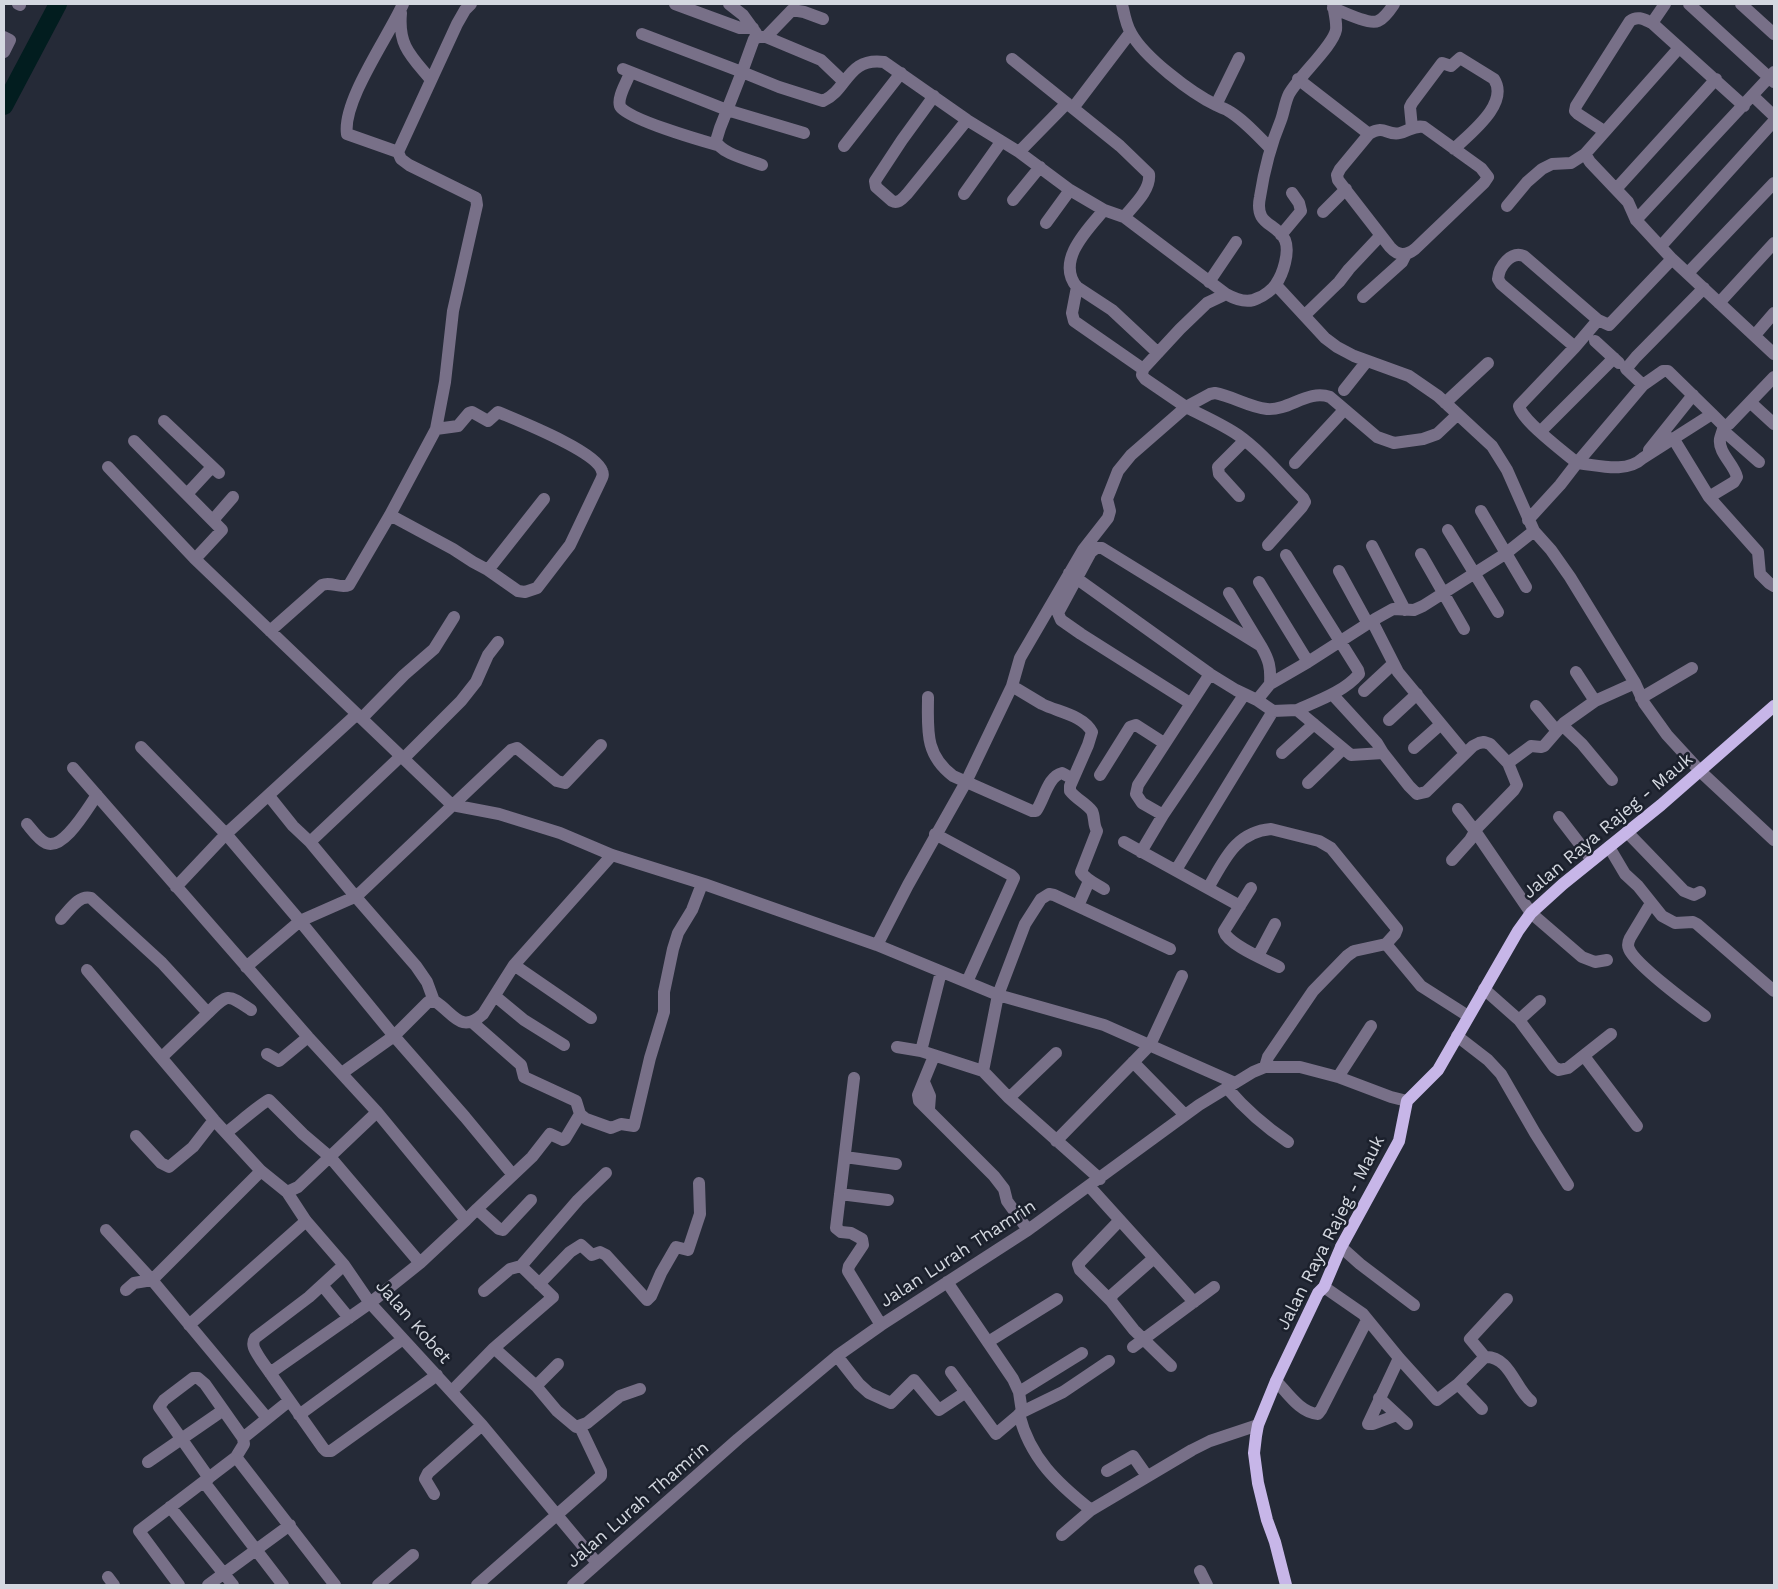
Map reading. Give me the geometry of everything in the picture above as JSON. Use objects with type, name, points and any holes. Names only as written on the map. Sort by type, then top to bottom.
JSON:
[{"type":"main road","name":"Jalan Raya Rajeg - Mauk","points":[[1286,1585],[1258,1483],[1254,1453],[1258,1425],[1276,1381],[1318,1292],[1324,1287],[1341,1247],[1399,1140],[1407,1101],[1438,1070],[1518,931],[1531,913],[1592,860],[1701,772],[1774,706]]},
{"type":"street","points":[[398,152],[457,24],[471,4]]},
{"type":"street","points":[[675,4],[759,34],[821,60],[843,81]]},
{"type":"street","points":[[729,4],[743,15],[759,34]]},
{"type":"street","points":[[1122,4],[1130,32],[1144,51],[1167,71],[1247,125],[1270,148]]},
{"type":"street","points":[[1333,6],[1368,22],[1378,21],[1386,16],[1394,4]]},
{"type":"street","points":[[1652,23],[1665,4]]},
{"type":"street","points":[[1636,220],[1772,78],[1689,4]]},
{"type":"street","points":[[1741,4],[1774,34]]},
{"type":"street","points":[[402,6],[399,29],[403,44],[431,80]]},
{"type":"street","points":[[270,630],[322,585],[330,584],[344,587],[349,585],[390,515],[436,429],[445,382],[453,311],[477,205],[476,198],[409,165],[401,159],[398,152],[347,134],[346,128],[351,106],[402,6]]},
{"type":"street","points":[[642,34],[819,101],[826,100],[863,63],[884,62],[967,120],[1019,152],[1070,190],[1104,210],[1124,217],[1226,294],[1235,299],[1253,300],[1276,285],[1286,254],[1284,240],[1281,235],[1264,221],[1259,206],[1259,198],[1270,157],[1270,148],[1282,119],[1288,96],[1298,79],[1333,38],[1336,25],[1333,6]]},
{"type":"street","points":[[717,145],[716,138],[754,39],[792,10],[823,19]]},
{"type":"street","points":[[1604,131],[1578,114],[1575,111],[1576,106],[1630,21],[1634,18],[1652,23],[1744,106]]},
{"type":"street","points":[[1019,152],[1070,105],[1130,32]]},
{"type":"street","points":[[4,37],[10,40],[4,52]]},
{"type":"street","points":[[1507,206],[1527,182],[1542,169],[1552,164],[1571,163],[1585,154],[1679,48]]},
{"type":"street","points":[[1216,105],[1239,58]]},
{"type":"street","points":[[1412,128],[1410,107],[1414,100],[1442,64],[1451,66],[1460,58],[1494,79],[1497,84],[1497,90],[1491,112],[1454,149]]},
{"type":"street","points":[[1012,59],[1120,146],[1149,174],[1148,186],[1124,217]]},
{"type":"street","points":[[762,165],[725,152],[717,145],[652,124],[622,111],[620,98],[627,71],[727,110],[804,133]]},
{"type":"street","points":[[844,146],[901,73]]},
{"type":"street","points":[[1298,79],[1369,134]]},
{"type":"street","points":[[1616,189],[1716,79]]},
{"type":"street","points":[[934,96],[875,181],[876,188],[892,201],[899,201],[907,194],[967,120]]},
{"type":"street","points":[[1753,96],[1774,116]]},
{"type":"street","points":[[1661,246],[1774,121]]},
{"type":"street","points":[[1363,297],[1402,262],[1406,254],[1415,248],[1487,179],[1488,176],[1484,171],[1424,127],[1412,128],[1397,133],[1380,129],[1369,134],[1340,168],[1337,175],[1338,180],[1394,251],[1402,255],[1406,254]]},
{"type":"street","points":[[964,194],[1001,142]]},
{"type":"street","points":[[1585,154],[1590,162],[1628,202],[1636,220],[1672,259],[1774,354]]},
{"type":"street","points":[[1013,200],[1040,167]]},
{"type":"street","points":[[1688,273],[1774,183]]},
{"type":"street","points":[[1323,212],[1346,189]]},
{"type":"street","points":[[1046,223],[1070,190]]},
{"type":"street","points":[[1281,235],[1301,211],[1299,202],[1292,193]]},
{"type":"street","points":[[1104,210],[1073,252],[1070,268],[1071,276],[1077,286],[1112,310],[1158,353]]},
{"type":"street","points":[[1305,315],[1339,282],[1381,235]]},
{"type":"street","points":[[1209,282],[1236,242]]},
{"type":"street","points":[[1718,303],[1774,244]]},
{"type":"street","points":[[1575,347],[1501,284],[1498,275],[1508,260],[1516,254],[1529,259],[1603,322]]},
{"type":"street","points":[[1672,259],[1603,322],[1590,337],[1575,347],[1518,406],[1529,423],[1577,463],[1628,467],[1638,463],[1643,458],[1693,395]]},
{"type":"street","points":[[1276,285],[1325,338],[1337,347],[1354,356],[1409,376],[1438,396],[1492,446],[1508,470],[1531,526],[1570,577],[1634,683],[1641,698],[1667,734],[1701,772],[1774,840]]},
{"type":"street","points":[[1077,286],[1072,313],[1074,322],[1144,369]]},
{"type":"street","points":[[1626,369],[1704,288]]},
{"type":"street","points":[[1226,294],[1207,303],[1158,353],[1144,369],[1142,375],[1186,407],[1216,422],[1244,441],[1269,462],[1304,502],[1268,545]]},
{"type":"street","points":[[1755,335],[1773,317]]},
{"type":"street","points":[[1590,337],[1643,385]]},
{"type":"street","points":[[1540,432],[1614,358]]},
{"type":"street","points":[[1344,390],[1367,360]]},
{"type":"street","points":[[1445,403],[1488,363]]},
{"type":"street","points":[[1257,700],[1270,684],[1370,622],[1393,609],[1414,610],[1423,606],[1505,554],[1531,526],[1577,463],[1643,385],[1663,371],[1668,371],[1712,414],[1726,434],[1760,462]]},
{"type":"street","points":[[1709,497],[1734,482],[1737,477],[1722,448],[1720,438],[1723,430],[1774,377]]},
{"type":"street","points":[[1190,703],[1081,634],[1061,620],[1058,614],[1083,550],[1108,518],[1110,511],[1107,499],[1118,471],[1131,455],[1186,407],[1215,393],[1267,409],[1288,405],[1314,395],[1322,394],[1330,398],[1377,437],[1394,443],[1423,439],[1437,434],[1457,415]]},
{"type":"street","points":[[1750,402],[1774,424]]},
{"type":"street","points":[[1295,463],[1344,410]]},
{"type":"street","points":[[390,515],[453,549],[518,591],[526,592],[537,588],[576,535],[603,475],[602,470],[594,460],[570,445],[498,412],[488,420],[472,412],[458,426],[436,429]]},
{"type":"street","points":[[1643,458],[1712,414]]},
{"type":"street","points":[[164,421],[216,470],[187,494]]},
{"type":"street","points":[[1672,438],[1709,497],[1758,552],[1760,574],[1769,584],[1774,586]]},
{"type":"street","points":[[134,441],[222,530],[195,559]]},
{"type":"street","points":[[1239,496],[1219,474],[1218,467],[1244,441]]},
{"type":"street","points":[[108,467],[195,559],[452,805],[499,814],[560,833],[612,855],[877,945],[998,995],[1104,1024],[1231,1085],[1248,1112],[1265,1128],[1288,1142]]},
{"type":"street","points":[[213,520],[234,497]]},
{"type":"street","points":[[488,570],[544,499]]},
{"type":"street","points":[[1481,511],[1526,587]]},
{"type":"street","points":[[1448,530],[1498,612]]},
{"type":"street","points":[[1372,546],[1405,610]]},
{"type":"street","points":[[877,945],[935,834],[966,782],[1012,686],[1020,658],[1073,576],[1096,548],[1102,548],[1261,646]]},
{"type":"street","points":[[1421,554],[1464,629]]},
{"type":"street","points":[[1073,576],[1210,674],[1273,711],[1297,710],[1332,694],[1355,680],[1359,674],[1286,555]]},
{"type":"street","points":[[1339,571],[1393,664],[1465,753]]},
{"type":"street","points":[[1259,582],[1308,662]]},
{"type":"street","points":[[1229,593],[1268,659],[1271,670],[1270,684]]},
{"type":"street","points":[[176,887],[226,834],[434,649],[454,617]]},
{"type":"street","points":[[310,842],[461,700],[476,682],[488,656],[498,642]]},
{"type":"street","points":[[1364,691],[1393,664]]},
{"type":"street","points":[[1641,698],[1692,668]]},
{"type":"street","points":[[1576,672],[1595,701]]},
{"type":"street","points":[[1163,815],[1142,803],[1136,794],[1138,785],[1164,742],[1210,674]]},
{"type":"street","points":[[1508,763],[1531,746],[1544,746],[1560,728],[1595,701],[1634,683]]},
{"type":"street","points":[[1012,686],[1042,704],[1076,717],[1089,726],[1092,732],[1088,745],[1072,778],[1070,790],[1093,813],[1094,826],[1098,831],[1081,872],[1089,881],[1104,888]]},
{"type":"street","points":[[1141,852],[1163,815],[1244,694]]},
{"type":"street","points":[[1332,694],[1380,746],[1383,753],[1409,786],[1419,794],[1426,792],[1465,753],[1479,743],[1490,744],[1508,763],[1517,785],[1475,831],[1470,840],[1452,860]]},
{"type":"street","points":[[1389,720],[1417,694]]},
{"type":"street","points":[[928,697],[930,744],[935,758],[944,770],[966,782],[1032,811],[1036,811],[1056,774],[1062,772],[1072,778]]},
{"type":"street","points":[[1536,706],[1560,728],[1582,744],[1612,780]]},
{"type":"street","points":[[1297,710],[1349,754],[1355,756],[1383,753]]},
{"type":"street","points":[[1176,870],[1273,711]]},
{"type":"street","points":[[1282,753],[1314,724]]},
{"type":"street","points":[[1414,748],[1441,724]]},
{"type":"street","points":[[1100,775],[1130,727],[1136,725],[1164,742]]},
{"type":"street","points":[[246,967],[300,921],[355,896],[369,886],[510,750],[516,748],[557,781],[565,783],[602,745]]},
{"type":"street","points":[[140,747],[226,834],[394,1036],[513,1175]]},
{"type":"street","points":[[1308,783],[1343,749]]},
{"type":"street","points":[[73,768],[246,967],[377,1112],[466,1220]]},
{"type":"street","points":[[27,824],[44,843],[51,845],[56,843],[72,830],[97,795]]},
{"type":"street","points":[[269,796],[416,966],[424,977],[434,1001]]},
{"type":"street","points":[[1458,809],[1531,913],[1582,958],[1596,962],[1607,960]]},
{"type":"street","points":[[1559,817],[1592,860]]},
{"type":"street","points":[[1208,888],[1236,843],[1264,829],[1271,829],[1319,841],[1331,848],[1397,929],[1396,934],[1386,944],[1354,951],[1347,956],[1313,991],[1268,1057],[1265,1067]]},
{"type":"street","points":[[1627,832],[1684,891],[1694,895],[1700,892]]},
{"type":"street","points":[[935,834],[1014,878],[968,982]]},
{"type":"street","points":[[1124,842],[1240,906]]},
{"type":"street","points":[[1609,847],[1625,874],[1657,911],[1675,923],[1693,922],[1696,924],[1774,990]]},
{"type":"street","points":[[472,1022],[483,1014],[514,965],[612,855]]},
{"type":"street","points":[[1078,906],[1089,881]]},
{"type":"street","points":[[342,1073],[394,1036],[428,1002],[434,1001],[440,1004],[458,1021],[472,1022],[520,1064],[524,1077],[576,1101],[580,1114],[586,1119],[611,1128],[621,1124],[634,1126],[650,1058],[664,1012],[664,992],[673,949],[678,934],[692,910],[702,884]]},
{"type":"street","points":[[1251,888],[1224,931],[1225,935],[1233,942],[1279,967]]},
{"type":"street","points":[[983,1071],[998,995],[1026,924],[1041,899],[1049,894],[1054,895],[1170,949]]},
{"type":"street","points":[[61,919],[82,898],[91,898],[162,963],[208,1013]]},
{"type":"street","points":[[1651,903],[1630,938],[1628,949],[1639,962],[1705,1016]]},
{"type":"street","points":[[1258,956],[1275,924]]},
{"type":"street","points":[[1386,944],[1421,986],[1468,1016]]},
{"type":"street","points":[[514,965],[591,1018]]},
{"type":"street","name":"Jalan Kobet","points":[[87,970],[214,1120],[261,1171],[287,1192],[306,1222],[344,1265],[370,1303],[482,1425],[597,1562]]},
{"type":"street","points":[[921,1051],[941,972]]},
{"type":"street","points":[[1056,1141],[1150,1045],[1182,976]]},
{"type":"street","points":[[1484,989],[1518,1020],[1554,1067],[1559,1070],[1568,1068],[1611,1034]]},
{"type":"street","points":[[495,996],[524,1020],[564,1045]]},
{"type":"street","points":[[162,1057],[224,999],[228,997],[236,999],[252,1010]]},
{"type":"street","points":[[1518,1020],[1540,1001]]},
{"type":"street","points":[[1338,1077],[1371,1026]]},
{"type":"street","points":[[1457,1036],[1488,1060],[1501,1074],[1534,1133],[1568,1185]]},
{"type":"street","points":[[267,1054],[280,1061],[308,1037]]},
{"type":"street","points":[[897,1047],[921,1051],[983,1071],[1056,1141],[1095,1182],[1120,1220],[1194,1302]]},
{"type":"street","points":[[1009,1098],[1056,1053]]},
{"type":"street","points":[[934,1056],[924,1082],[930,1096],[929,1110],[999,1182],[1004,1189],[1007,1201],[1028,1230]]},
{"type":"street","points":[[1584,1056],[1637,1126]]},
{"type":"street","points":[[1133,1062],[1185,1115]]},
{"type":"street","name":"Jalan Lurah Thamrin","points":[[573,1585],[597,1562],[837,1356],[881,1325],[1028,1230],[1185,1115],[1253,1072],[1265,1067],[1300,1067],[1338,1077],[1407,1101]]},
{"type":"street","points":[[854,1078],[836,1228],[841,1232],[859,1236],[863,1243],[848,1270],[881,1325]]},
{"type":"street","points":[[227,1132],[256,1110],[265,1100],[269,1100],[330,1158],[420,1263]]},
{"type":"street","points":[[287,1192],[298,1187],[377,1112]]},
{"type":"street","points":[[270,1373],[370,1303],[420,1263],[532,1157],[546,1132],[565,1140],[580,1114]]},
{"type":"street","points":[[136,1136],[161,1163],[169,1167],[193,1147],[214,1120]]},
{"type":"street","points":[[845,1157],[896,1164]]},
{"type":"street","points":[[126,1290],[134,1284],[152,1280],[261,1171]]},
{"type":"street","points":[[484,1291],[510,1269],[520,1266],[578,1200],[606,1173]]},
{"type":"street","points":[[539,1284],[570,1252],[581,1245],[592,1255],[600,1252],[606,1255],[647,1300],[651,1296],[676,1247],[688,1250],[700,1214],[699,1183]]},
{"type":"street","points":[[840,1194],[888,1200]]},
{"type":"street","points":[[477,1209],[499,1229],[503,1230],[530,1200]]},
{"type":"street","points":[[1120,1220],[1078,1264],[1080,1270],[1111,1301],[1138,1343],[1171,1366]]},
{"type":"street","points":[[189,1325],[306,1222]]},
{"type":"street","points":[[106,1230],[152,1280],[267,1418]]},
{"type":"street","points":[[1341,1247],[1414,1305]]},
{"type":"street","points":[[1111,1301],[1111,1296],[1154,1258]]},
{"type":"street","points":[[344,1265],[252,1342],[270,1373],[323,1448],[326,1451],[331,1451],[437,1375]]},
{"type":"street","points":[[452,1391],[494,1348],[553,1297],[520,1266]]},
{"type":"street","points":[[947,1282],[1013,1379],[1019,1392],[1020,1413],[1029,1441],[1043,1465],[1062,1488],[1090,1510]]},
{"type":"street","points":[[322,1285],[349,1318]]},
{"type":"street","points":[[1138,1343],[1214,1287]]},
{"type":"street","points":[[1324,1287],[1350,1304],[1367,1320],[1437,1400],[1458,1384],[1485,1357],[1492,1357],[1504,1366],[1531,1401]]},
{"type":"street","points":[[988,1342],[1057,1299]]},
{"type":"street","points":[[1485,1357],[1470,1339],[1506,1299]]},
{"type":"street","points":[[1276,1381],[1300,1406],[1312,1414],[1318,1414],[1367,1320]]},
{"type":"street","points":[[299,1415],[403,1339]]},
{"type":"street","points":[[494,1348],[536,1386],[567,1421],[576,1428],[580,1427],[620,1396],[640,1389]]},
{"type":"street","points":[[1019,1392],[1082,1354]]},
{"type":"street","points":[[837,1356],[859,1384],[869,1393],[891,1403],[914,1380],[939,1410],[966,1392]]},
{"type":"street","points":[[1380,1398],[1402,1419],[1368,1424],[1380,1398],[1399,1358]]},
{"type":"street","points":[[951,1372],[996,1434],[1020,1413],[1063,1392],[1109,1361]]},
{"type":"street","points":[[536,1386],[558,1364]]},
{"type":"street","points":[[179,1585],[139,1531],[207,1480],[236,1457],[243,1447],[243,1438],[205,1384],[198,1378],[189,1380],[164,1400],[159,1407],[207,1480],[283,1585]]},
{"type":"street","points":[[1458,1384],[1482,1409]]},
{"type":"street","points":[[243,1438],[289,1401]]},
{"type":"street","points":[[148,1462],[222,1410]]},
{"type":"street","points":[[434,1494],[425,1479],[428,1473],[482,1425]]},
{"type":"street","points":[[1062,1535],[1090,1510],[1147,1476],[1210,1441],[1258,1425]]},
{"type":"street","points":[[477,1585],[602,1474],[580,1427]]},
{"type":"street","points":[[1107,1471],[1133,1456],[1147,1476]]},
{"type":"street","points":[[236,1457],[335,1585]]},
{"type":"street","points":[[170,1507],[233,1585]]},
{"type":"street","points":[[208,1585],[290,1525]]},
{"type":"street","points":[[378,1585],[413,1556]]},
{"type":"street","points":[[1200,1571],[1207,1585]]},
{"type":"waterway","points":[[4,106],[58,4]]}]
